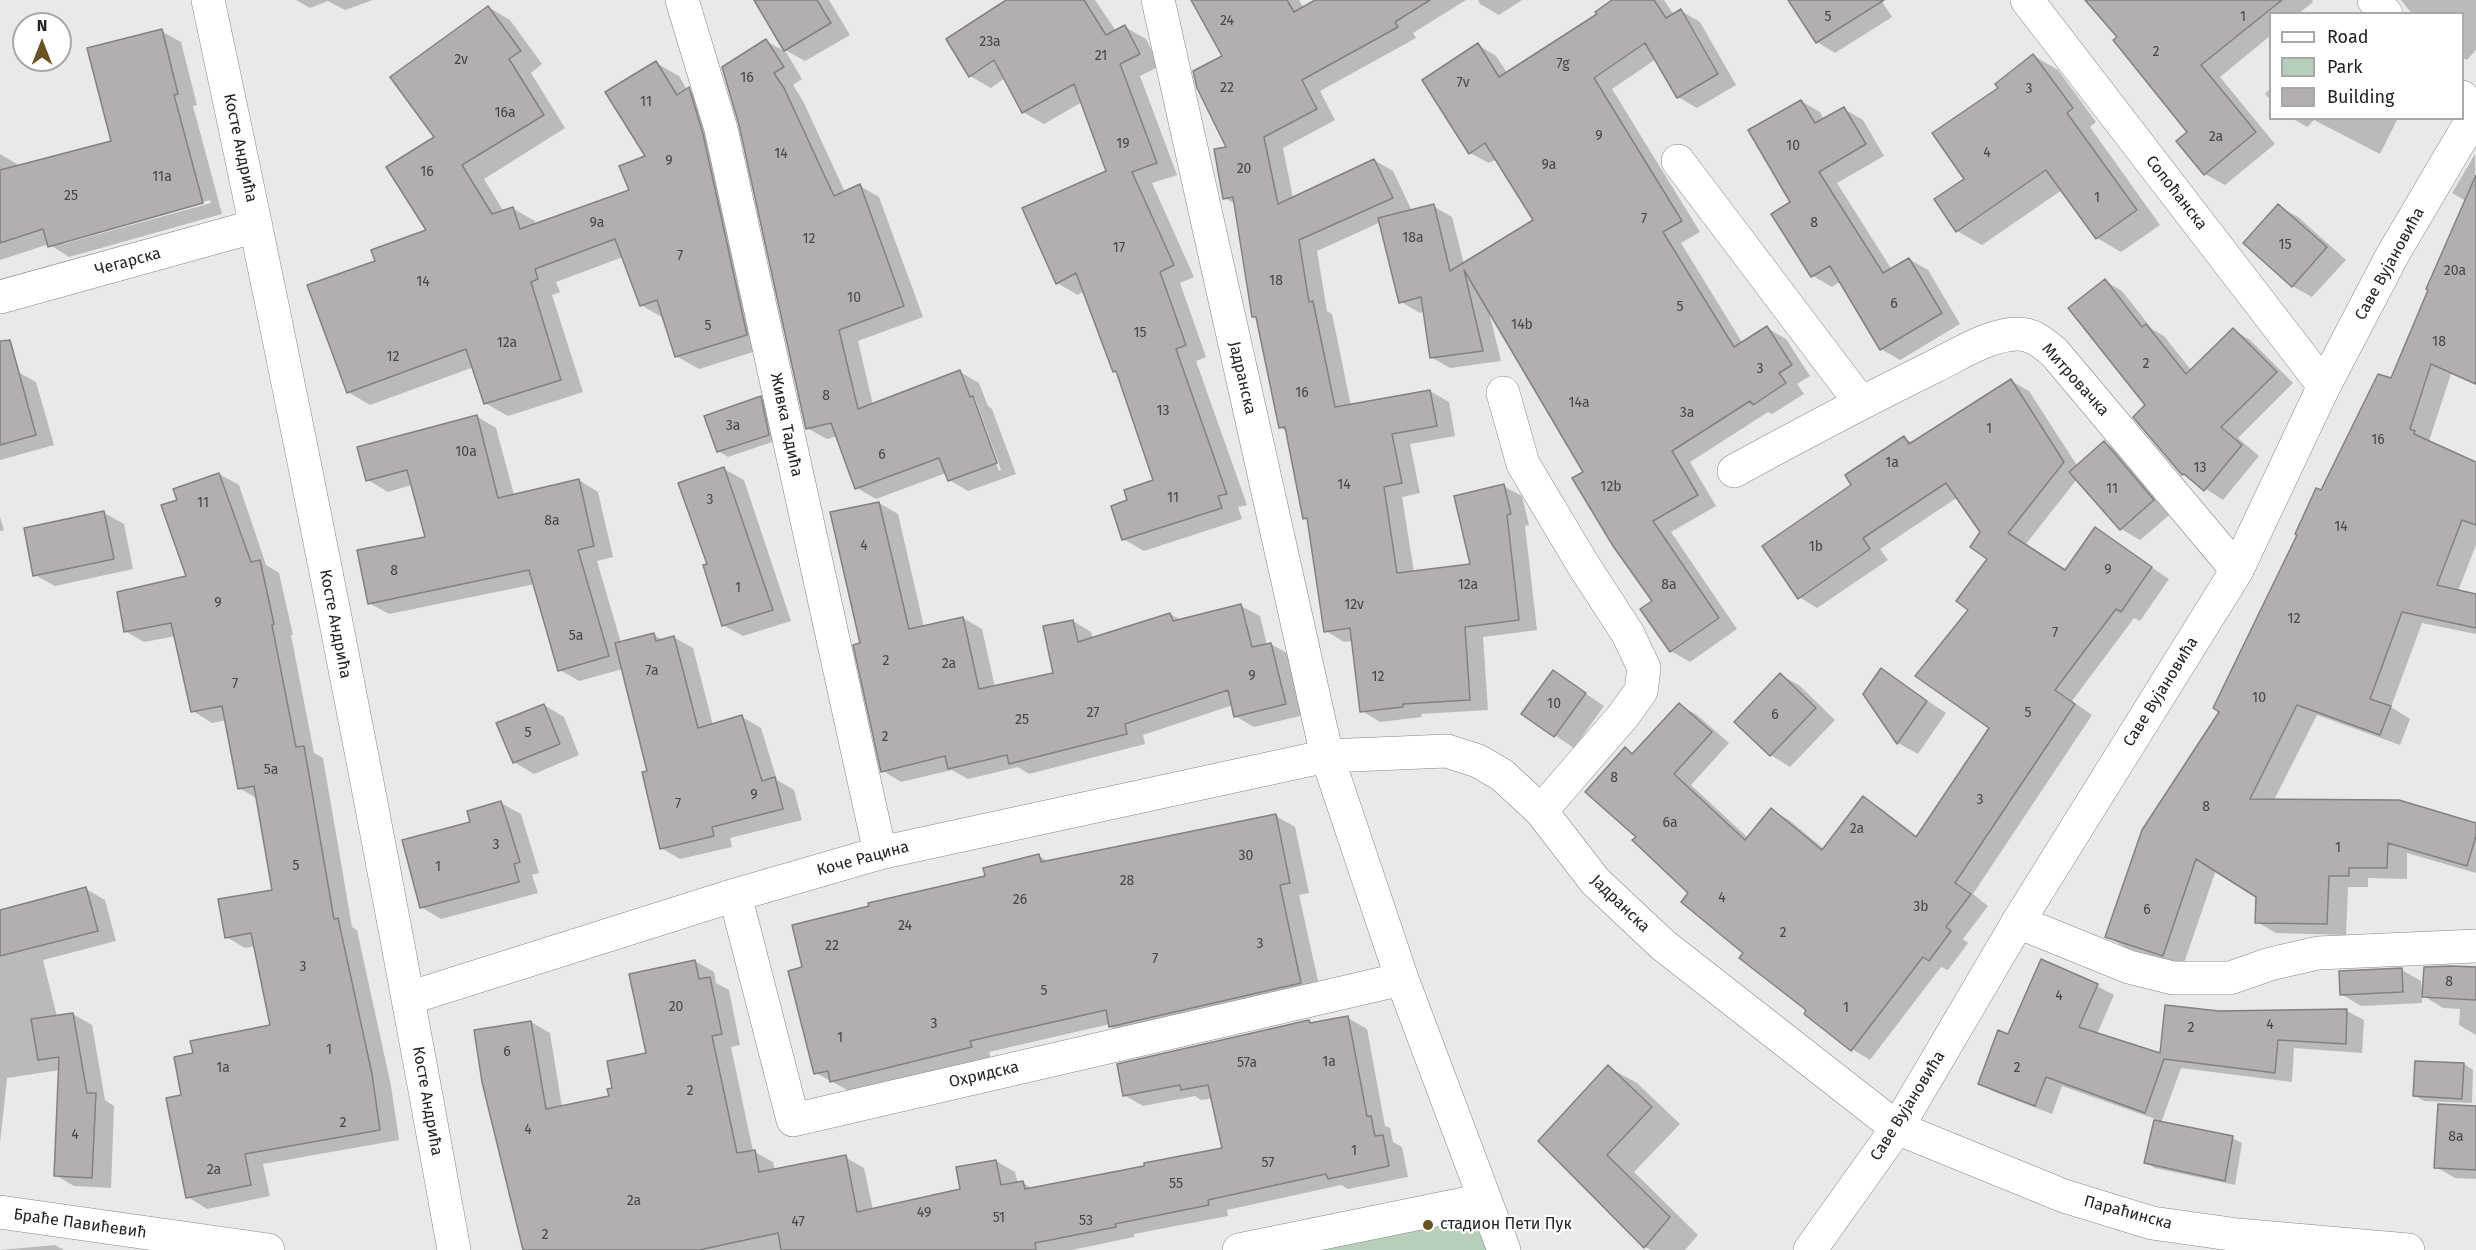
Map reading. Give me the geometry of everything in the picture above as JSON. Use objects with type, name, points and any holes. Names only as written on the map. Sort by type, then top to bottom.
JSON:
[{"type":"street","name":"Косте Андрића","points":[[208,0],[256,226],[409,998],[454,1250]]},
{"type":"street","name":"Живка Тадића","points":[[682,0],[721,129],[880,853]]},
{"type":"street","name":"Јадранска","points":[[1158,0],[1327,756],[1402,979],[1504,1250]]},
{"type":"street","name":"Сопоћанска","points":[[2027,0],[2324,386]]},
{"type":"street","points":[[2374,0],[2384,12]]},
{"type":"street","points":[[2464,98],[2476,112]]},
{"type":"street","name":"Саве Вујановића","points":[[1810,1250],[1897,1128],[2018,922],[2236,570],[2324,386],[2393,254],[2476,112]]},
{"type":"street","points":[[1678,161],[1861,403]]},
{"type":"street","name":"Чегарска","points":[[0,297],[256,226]]},
{"type":"street","name":"Митровачка","points":[[1734,471],[1861,403],[1977,345],[2019,334],[2036,338],[2054,352],[2236,570]]},
{"type":"street","points":[[1503,393],[1523,464],[1582,563],[1628,634],[1644,668],[1641,691],[1623,716],[1541,811]]},
{"type":"street","name":"Јадранска","points":[[1327,756],[1447,751],[1478,761],[1502,775],[1541,811],[1595,881],[1663,945],[1897,1128]]},
{"type":"street","name":"Коче Рацина","points":[[409,998],[735,895],[880,853],[1327,756]]},
{"type":"street","name":"Охридска","points":[[735,895],[794,1120],[1402,979]]},
{"type":"street","points":[[2018,922],[2129,967],[2173,978],[2230,978],[2270,964],[2318,953],[2476,946]]},
{"type":"street","name":"Параћинска","points":[[1897,1128],[2064,1196],[2152,1223],[2238,1235],[2408,1250]]},
{"type":"street","points":[[1239,1250],[1484,1200]]},
{"type":"street","name":"Браће Павићевић","points":[[0,1212],[268,1250]]},
{"type":"green space","name":"стадион Пети Пук","points":[[1484,1200],[1504,1250],[1239,1250]]},
{"type":"building","points":[[754,0],[817,0],[831,23],[784,51]]},
{"type":"building","points":[[1006,0],[1084,0],[1106,35],[1125,25],[1140,54],[1120,64],[1157,163],[1132,172],[1174,265],[1160,272],[1186,345],[1176,349],[1227,494],[1218,496],[1222,508],[1122,540],[1111,506],[1127,500],[1124,490],[1153,480],[1116,371],[1113,372],[1076,273],[1056,284],[1022,208],[1106,171],[1074,84],[1022,113],[994,60],[969,77],[946,39]]},
{"type":"building","points":[[1191,0],[1287,0],[1294,12],[1315,0],[1430,0],[1395,22],[1398,27],[1302,80],[1317,109],[1264,137],[1278,204],[1374,159],[1393,198],[1299,240],[1309,302],[1313,301],[1335,407],[1430,390],[1437,426],[1392,434],[1402,483],[1384,487],[1397,573],[1470,564],[1454,496],[1504,484],[1511,514],[1507,515],[1519,620],[1465,627],[1470,700],[1403,704],[1403,707],[1360,712],[1350,628],[1324,632],[1307,518],[1303,519],[1285,427],[1279,428],[1256,317],[1252,317],[1233,197],[1223,199],[1214,149],[1226,147],[1197,88],[1193,71],[1222,56]]},
{"type":"building","points":[[1612,0],[1654,0],[1666,18],[1681,9],[1718,74],[1677,98],[1645,43],[1594,78],[1682,221],[1663,232],[1734,347],[1767,326],[1792,365],[1779,373],[1786,383],[1753,405],[1750,401],[1672,451],[1698,495],[1653,521],[1719,618],[1670,652],[1640,609],[1652,601],[1613,546],[1572,478],[1583,472],[1464,270],[1483,351],[1430,358],[1421,297],[1399,303],[1378,218],[1434,204],[1450,271],[1533,220],[1485,143],[1469,154],[1422,80],[1478,43],[1499,77],[1597,14],[1595,12]]},
{"type":"building","points":[[1788,0],[1884,0],[1816,43]]},
{"type":"building","points":[[2085,0],[2282,0],[2201,65],[2256,132],[2204,175],[2176,141],[2187,132],[2113,40],[2117,37]]},
{"type":"building","points":[[488,6],[521,51],[509,59],[544,115],[462,165],[492,214],[513,207],[520,229],[629,190],[619,166],[645,156],[605,92],[656,61],[677,95],[689,87],[703,134],[747,335],[675,357],[657,300],[640,306],[615,239],[535,269],[538,279],[531,282],[561,380],[484,404],[466,349],[347,393],[307,285],[375,261],[371,250],[426,230],[386,167],[434,137],[390,77]]},
{"type":"building","points":[[162,29],[178,94],[174,95],[203,203],[48,247],[43,229],[0,243],[0,170],[111,141],[87,48]]},
{"type":"building","points":[[766,39],[784,67],[774,73],[784,88],[834,196],[860,184],[904,306],[839,330],[858,409],[960,370],[970,397],[973,396],[997,463],[948,481],[939,458],[855,489],[831,423],[806,429],[739,125],[722,67]]},
{"type":"building","points":[[2033,54],[2073,108],[2067,113],[2137,210],[2096,239],[2046,170],[1956,232],[1934,199],[1964,179],[1932,133],[1998,88],[1995,84]]},
{"type":"building","points":[[1801,100],[1815,123],[1844,107],[1866,144],[1819,172],[1883,273],[1909,258],[1942,313],[1880,350],[1830,266],[1811,277],[1771,214],[1790,202],[1748,130]]},
{"type":"building","points":[[2476,175],[2476,384],[2431,364],[2410,429],[2415,431],[2414,434],[2476,462],[2476,525],[2462,520],[2437,585],[2476,594],[2476,628],[2402,612],[2370,699],[2391,706],[2380,735],[2297,705],[2250,799],[2399,800],[2476,823],[2476,836],[2467,866],[2388,843],[2387,868],[2349,868],[2349,876],[2329,876],[2327,924],[2255,923],[2256,897],[2196,859],[2163,956],[2105,937],[2142,830],[2219,712],[2213,708],[2297,535],[2295,534],[2316,488],[2321,490],[2378,374],[2391,378],[2428,290],[2426,289]]},
{"type":"building","points":[[2278,204],[2327,247],[2292,287],[2243,243]]},
{"type":"building","points":[[2105,279],[2142,327],[2146,324],[2186,374],[2233,328],[2277,372],[2221,427],[2242,445],[2204,491],[2184,474],[2182,475],[2133,417],[2145,405],[2068,308]]},
{"type":"building","points":[[10,340],[36,435],[0,445],[0,341]]},
{"type":"building","points":[[2011,379],[2064,462],[2008,533],[2065,570],[2095,527],[2152,567],[2121,612],[2116,609],[2055,690],[2075,704],[1955,883],[1971,894],[1946,927],[1951,931],[1929,961],[1923,957],[1851,1051],[1804,1014],[1806,1010],[1739,958],[1743,953],[1681,902],[1688,893],[1632,840],[1636,837],[1585,792],[1625,747],[1632,754],[1679,703],[1712,732],[1674,774],[1745,840],[1771,808],[1822,850],[1863,796],[1916,837],[1989,728],[1915,676],[1968,610],[1956,601],[1987,559],[1970,547],[1980,532],[1946,483],[1863,538],[1870,549],[1798,599],[1762,546],[1851,485],[1845,475],[1904,436],[1909,444]]},
{"type":"building","points":[[761,396],[769,435],[717,452],[704,416]]},
{"type":"building","points":[[477,415],[498,498],[579,479],[594,546],[578,550],[609,656],[558,671],[529,570],[368,604],[357,550],[425,537],[407,470],[366,481],[357,447]]},
{"type":"building","points":[[2104,441],[2154,500],[2120,530],[2069,472]]},
{"type":"building","points":[[724,467],[773,610],[722,626],[703,565],[707,564],[678,483]]},
{"type":"building","points":[[219,473],[251,562],[260,560],[296,747],[304,746],[334,919],[338,918],[372,1074],[380,1130],[245,1154],[251,1185],[186,1198],[166,1098],[181,1095],[174,1057],[193,1053],[190,1041],[270,1025],[251,933],[225,938],[218,899],[272,890],[254,786],[238,789],[222,706],[191,712],[171,623],[124,632],[117,592],[186,576],[161,505],[177,500],[173,489]]},
{"type":"building","points":[[879,502],[909,629],[963,617],[979,689],[1053,673],[1043,626],[1073,620],[1078,642],[1170,613],[1173,621],[1241,604],[1252,647],[1271,643],[1286,704],[1234,717],[1228,690],[1125,724],[1127,734],[1009,764],[1007,755],[948,769],[945,756],[881,772],[853,645],[860,643],[830,512]]},
{"type":"building","points":[[104,511],[114,559],[33,576],[24,528]]},
{"type":"building","points":[[654,633],[656,641],[674,636],[698,728],[742,715],[762,781],[775,777],[783,809],[712,827],[714,836],[660,849],[642,772],[647,771],[615,643]]},
{"type":"building","points":[[1881,668],[1927,701],[1897,744],[1863,694]]},
{"type":"building","points":[[1553,670],[1586,693],[1554,737],[1521,714]]},
{"type":"building","points":[[1780,673],[1816,708],[1770,756],[1734,722]]},
{"type":"building","points":[[544,704],[560,744],[513,763],[496,723]]},
{"type":"building","points":[[501,801],[520,862],[514,864],[519,882],[420,908],[402,840],[470,822],[467,811]]},
{"type":"building","points":[[1276,814],[1290,883],[1280,885],[1301,983],[1109,1027],[1106,1010],[970,1041],[972,1047],[830,1082],[828,1071],[814,1074],[788,971],[802,967],[792,925],[869,906],[868,903],[985,876],[983,868],[1039,854],[1041,862]]},
{"type":"building","points":[[86,887],[98,931],[0,956],[0,910]]},
{"type":"building","points":[[2041,959],[2098,984],[2079,1027],[2160,1053],[2165,1005],[2219,1011],[2347,1009],[2346,1044],[2278,1040],[2275,1073],[2164,1059],[2145,1113],[2046,1077],[2035,1106],[1978,1084],[1998,1030],[2008,1034]]},
{"type":"building","points":[[695,960],[699,979],[710,977],[722,1034],[712,1036],[737,1153],[755,1150],[759,1172],[846,1155],[857,1212],[960,1189],[956,1167],[996,1160],[1001,1185],[1023,1181],[1025,1189],[1222,1148],[1208,1085],[1181,1090],[1180,1085],[1123,1096],[1117,1064],[1309,1020],[1310,1023],[1348,1016],[1367,1116],[1371,1116],[1375,1136],[1383,1135],[1389,1166],[1328,1179],[1326,1174],[1208,1200],[1209,1205],[1035,1243],[1036,1250],[781,1250],[778,1233],[699,1250],[523,1250],[482,1082],[474,1030],[531,1021],[546,1109],[609,1096],[607,1089],[612,1088],[607,1061],[646,1053],[629,974]]},
{"type":"building","points":[[2424,967],[2476,967],[2476,1000],[2422,997]]},
{"type":"building","points":[[2402,968],[2403,992],[2340,995],[2339,971]]},
{"type":"building","points":[[73,1013],[87,1093],[96,1093],[92,1178],[54,1176],[59,1057],[38,1060],[31,1019]]},
{"type":"building","points":[[2415,1061],[2464,1063],[2462,1099],[2413,1096]]},
{"type":"building","points":[[1608,1065],[1652,1107],[1607,1155],[1670,1217],[1644,1248],[1538,1141]]},
{"type":"building","points":[[2438,1104],[2476,1106],[2476,1170],[2434,1168]]},
{"type":"building","points":[[2154,1120],[2233,1136],[2225,1181],[2144,1163]]},
{"type":"place","name":"стадион Пети Пук","points":[[1428,1225]]}]
